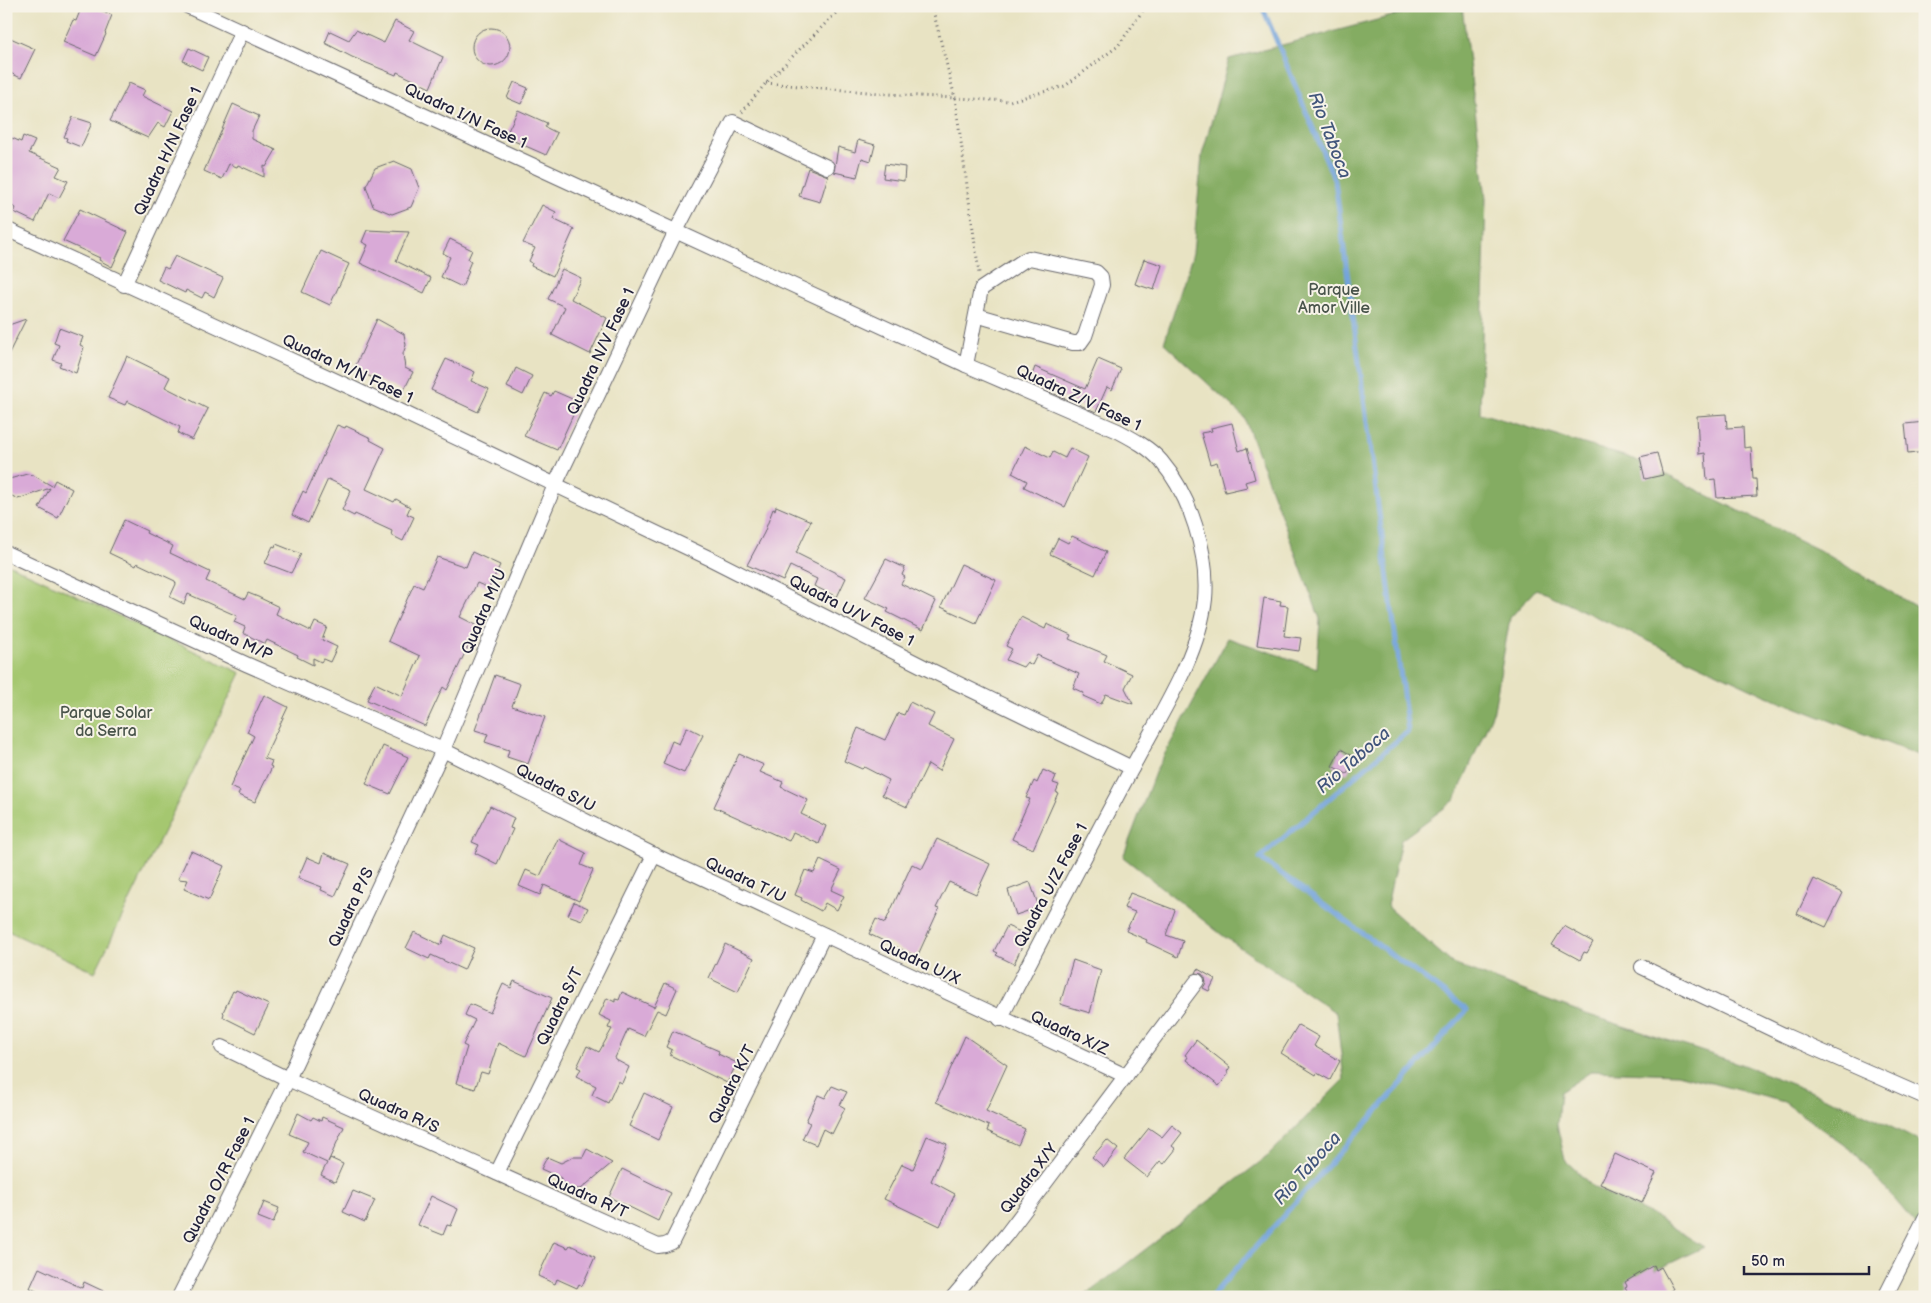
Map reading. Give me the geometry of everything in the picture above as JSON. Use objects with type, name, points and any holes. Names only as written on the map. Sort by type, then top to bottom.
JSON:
[{"type":"street","name":"Quadra I/N Fase 1","points":[[187,6],[676,231]]},
{"type":"street","name":"Quadra H/N Fase 1","points":[[124,285],[242,31]]},
{"type":"street","name":"Quadra N/V Fase 1","points":[[555,485],[676,231],[733,122]]},
{"type":"street","points":[[733,122],[827,167]]},
{"type":"street","name":"Quadra M/N Fase 1","points":[[6,229],[124,285],[354,389],[555,485]]},
{"type":"street","name":"Quadra Z/V Fase 1","points":[[676,231],[966,365],[1118,431],[1136,440],[1160,460],[1176,481],[1186,501],[1198,537],[1206,580],[1205,600],[1197,639],[1166,706],[1132,768]]},
{"type":"street","points":[[966,365],[981,289],[1029,258],[1096,272],[1101,277],[1102,285],[1085,336],[1080,343],[1073,343],[976,315]]},
{"type":"street","name":"Quadra M/U","points":[[443,750],[555,485]]},
{"type":"street","name":"Quadra U/V Fase 1","points":[[555,485],[711,559],[928,669],[1132,768]]},
{"type":"street","name":"Quadra M/P","points":[[6,553],[246,664],[443,750]]},
{"type":"street","name":"Quadra S/U","points":[[443,750],[654,855]]},
{"type":"street","name":"Quadra P/S","points":[[288,1079],[443,750]]},
{"type":"street","name":"Quadra U/Z Fase 1","points":[[1000,1019],[1132,768]]},
{"type":"street","name":"Quadra T/U","points":[[654,855],[824,935]]},
{"type":"street","name":"Quadra S/T","points":[[497,1172],[654,855]]},
{"type":"street","name":"Quadra U/X","points":[[824,935],[1000,1019]]},
{"type":"street","name":"Quadra K/T","points":[[666,1245],[672,1242],[824,935]]},
{"type":"street","points":[[1642,968],[1784,1035],[1925,1097]]},
{"type":"street","name":"Quadra X/Y","points":[[953,1297],[1006,1235],[1197,981]]},
{"type":"street","name":"Quadra X/Z","points":[[1000,1019],[1126,1076]]},
{"type":"street","name":"Quadra R/S","points":[[222,1046],[288,1079],[497,1172]]},
{"type":"street","name":"Quadra O/R Fase 1","points":[[179,1297],[288,1079]]},
{"type":"street","name":"Quadra R/T","points":[[497,1172],[658,1246],[666,1245]]},
{"type":"street","points":[[1885,1297],[1925,1218]]},
{"type":"path","points":[[733,122],[766,83],[843,6]]},
{"type":"path","points":[[932,6],[955,98],[981,289]]},
{"type":"path","points":[[766,83],[1010,101],[1066,86],[1118,46],[1146,6]]},
{"type":"green space","name":"Parque Amor Ville","points":[[1430,6],[1462,6],[1486,198],[1480,413],[1634,459],[1819,550],[1925,612],[1925,758],[1765,695],[1536,589],[1510,618],[1494,710],[1455,800],[1401,840],[1387,906],[1453,964],[1586,1014],[1738,1063],[1855,1109],[1925,1144],[1925,1235],[1855,1153],[1784,1102],[1677,1074],[1592,1071],[1560,1092],[1557,1125],[1565,1160],[1593,1187],[1656,1217],[1704,1247],[1648,1274],[1643,1297],[1083,1297],[1268,1156],[1344,1079],[1336,1013],[1222,935],[1123,857],[1156,770],[1228,638],[1317,668],[1320,619],[1244,417],[1164,343],[1193,253],[1202,155],[1229,59]]},
{"type":"green space","name":"Parque Solar da Serra","points":[[6,563],[241,673],[95,972],[6,930]]},
{"type":"building","points":[[82,6],[92,6],[112,15],[96,56],[63,42],[73,20],[76,21]]},
{"type":"building","points":[[395,21],[414,31],[409,40],[443,57],[430,88],[397,72],[396,75],[352,57],[325,43],[330,31],[349,40],[356,30],[384,43]]},
{"type":"building","points":[[491,28],[504,34],[510,47],[504,60],[491,66],[478,60],[472,47],[478,34]]},
{"type":"building","points":[[6,36],[35,49],[21,78],[6,71]]},
{"type":"building","points":[[189,48],[208,57],[202,70],[183,61]]},
{"type":"building","points":[[514,82],[528,88],[521,104],[507,98]]},
{"type":"building","points":[[129,83],[145,90],[142,96],[173,111],[165,127],[158,123],[148,138],[110,121]]},
{"type":"building","points":[[233,104],[259,116],[252,131],[252,139],[276,150],[266,167],[264,166],[264,177],[238,165],[237,167],[229,164],[222,179],[204,171]]},
{"type":"building","points":[[518,110],[547,123],[545,127],[557,133],[546,155],[505,137]]},
{"type":"building","points":[[73,117],[92,123],[81,147],[66,141],[67,138],[64,137]]},
{"type":"building","points":[[23,136],[35,141],[29,153],[61,167],[56,176],[68,181],[59,198],[49,193],[35,222],[14,212],[16,208],[6,203],[6,153],[12,138],[21,142]]},
{"type":"building","points":[[858,140],[875,145],[871,161],[862,158],[857,177],[834,172],[838,147],[855,152]]},
{"type":"building","points":[[394,161],[412,169],[419,188],[411,207],[392,214],[373,206],[366,186],[375,168]]},
{"type":"building","points":[[885,164],[905,167],[904,181],[883,178]]},
{"type":"building","points":[[808,168],[828,176],[820,202],[799,196]]},
{"type":"building","points":[[542,205],[556,212],[553,219],[574,229],[553,276],[531,266],[532,263],[529,261],[535,248],[523,243]]},
{"type":"building","points":[[80,209],[128,232],[112,267],[99,260],[100,258],[63,241]]},
{"type":"building","points":[[367,230],[409,232],[396,261],[431,278],[424,293],[360,263],[368,245],[362,242]]},
{"type":"building","points":[[450,239],[472,250],[468,259],[471,261],[467,271],[469,271],[462,287],[441,277],[450,257],[443,253]]},
{"type":"building","points":[[321,251],[349,264],[330,305],[302,292]]},
{"type":"building","points":[[175,256],[223,278],[214,297],[205,292],[202,298],[186,290],[185,293],[158,280],[164,267],[168,269]]},
{"type":"building","points":[[1144,259],[1162,265],[1154,290],[1135,284]]},
{"type":"building","points":[[562,269],[581,278],[571,299],[607,318],[590,354],[552,335],[565,307],[548,299]]},
{"type":"building","points":[[26,319],[6,359],[6,326]]},
{"type":"building","points":[[377,319],[404,334],[406,345],[403,354],[405,368],[413,372],[403,392],[354,369]]},
{"type":"building","points":[[59,328],[83,337],[80,345],[84,347],[76,373],[59,366],[61,363],[53,360],[59,345],[54,343]]},
{"type":"building","points":[[127,356],[170,377],[165,387],[208,409],[192,440],[178,433],[180,427],[158,416],[127,401],[125,405],[108,398]]},
{"type":"building","points":[[446,359],[475,372],[471,381],[489,389],[478,412],[431,390]]},
{"type":"building","points":[[1098,359],[1121,369],[1112,390],[1107,387],[1096,412],[1029,383],[1035,367],[1085,389]]},
{"type":"building","points":[[516,368],[532,376],[523,395],[507,387]]},
{"type":"building","points":[[554,391],[579,402],[557,450],[524,436],[545,393],[551,396]]},
{"type":"building","points":[[1726,414],[1727,428],[1743,427],[1744,448],[1751,447],[1753,479],[1756,479],[1757,496],[1717,498],[1715,479],[1707,480],[1705,453],[1699,454],[1697,416]]},
{"type":"building","points":[[1925,422],[1925,452],[1908,454],[1905,424]]},
{"type":"building","points":[[1232,423],[1239,451],[1247,448],[1255,479],[1245,482],[1247,487],[1225,492],[1217,462],[1210,464],[1201,433],[1212,431],[1211,428]]},
{"type":"building","points":[[337,425],[345,428],[346,426],[371,438],[370,440],[385,448],[366,489],[394,502],[396,499],[410,507],[407,514],[414,517],[403,541],[391,535],[392,531],[342,510],[351,490],[328,479],[308,523],[292,515],[303,491],[306,493]]},
{"type":"building","points":[[1025,446],[1050,458],[1053,452],[1065,458],[1070,448],[1088,457],[1065,507],[1024,487],[1027,481],[1012,473]]},
{"type":"building","points":[[1657,453],[1663,475],[1645,479],[1640,457]]},
{"type":"building","points":[[27,474],[33,475],[52,486],[55,480],[72,489],[58,518],[39,508],[50,488],[18,499],[6,493],[6,480]]},
{"type":"building","points":[[776,506],[811,521],[796,553],[846,578],[837,597],[814,586],[817,579],[790,566],[783,581],[747,565]]},
{"type":"building","points":[[124,520],[173,546],[170,553],[210,572],[206,581],[245,599],[248,593],[279,607],[276,614],[311,631],[315,622],[327,627],[322,640],[337,647],[330,662],[323,659],[321,662],[313,658],[313,665],[297,657],[298,655],[267,640],[265,644],[243,633],[245,627],[234,622],[237,616],[188,594],[184,604],[170,597],[176,584],[175,581],[137,563],[136,566],[109,553]]},
{"type":"building","points":[[1072,536],[1106,552],[1095,575],[1050,554],[1058,538],[1068,543]]},
{"type":"building","points":[[276,544],[301,554],[291,573],[265,563],[273,546],[275,547]]},
{"type":"building","points":[[472,552],[500,565],[489,588],[477,583],[460,617],[478,626],[447,690],[443,687],[425,726],[367,700],[375,683],[402,696],[420,656],[388,641],[414,584],[423,588],[437,557],[466,567]]},
{"type":"building","points":[[886,559],[905,568],[902,575],[905,577],[901,584],[936,601],[923,630],[887,612],[889,609],[865,598]]},
{"type":"building","points":[[961,564],[996,580],[976,623],[941,607]]},
{"type":"building","points":[[1264,598],[1281,601],[1280,605],[1288,606],[1284,636],[1301,638],[1299,651],[1257,645]]},
{"type":"building","points":[[1021,617],[1045,629],[1047,624],[1071,635],[1069,639],[1107,655],[1104,661],[1132,674],[1125,688],[1133,704],[1106,694],[1101,704],[1083,696],[1084,693],[1073,688],[1079,674],[1037,655],[1032,665],[1027,662],[1023,667],[1006,660],[1012,649],[1006,646]]},
{"type":"building","points":[[495,675],[520,684],[512,706],[545,717],[528,764],[507,757],[509,750],[485,742],[488,734],[475,730]]},
{"type":"building","points":[[264,695],[288,707],[264,758],[272,761],[270,766],[272,767],[255,802],[238,795],[240,791],[230,787],[254,736],[247,732]]},
{"type":"building","points":[[910,702],[934,714],[928,726],[954,739],[939,771],[928,764],[907,807],[882,795],[889,780],[864,767],[862,769],[844,761],[858,728],[885,740],[898,713],[904,715]]},
{"type":"building","points":[[687,727],[703,735],[684,773],[663,764],[672,741],[679,744]]},
{"type":"building","points":[[383,746],[408,757],[390,794],[366,784]]},
{"type":"building","points":[[1341,749],[1356,758],[1347,774],[1332,766]]},
{"type":"building","points":[[739,754],[764,765],[760,772],[783,782],[781,787],[808,800],[801,814],[826,826],[819,844],[793,832],[789,841],[714,807]]},
{"type":"building","points":[[1043,770],[1056,776],[1053,783],[1059,785],[1056,792],[1058,793],[1033,849],[1012,839],[1030,799],[1026,798],[1034,781],[1037,783]]},
{"type":"building","points":[[490,806],[514,818],[510,828],[513,829],[497,864],[475,853],[479,845],[472,842]]},
{"type":"building","points":[[558,839],[586,853],[581,865],[593,870],[579,901],[544,885],[540,895],[519,886],[526,870],[540,876]]},
{"type":"building","points":[[937,839],[990,864],[976,894],[949,882],[936,908],[939,909],[917,957],[869,934],[876,919],[885,923],[912,864],[922,869]]},
{"type":"building","points":[[191,851],[224,866],[209,900],[184,889],[188,880],[178,879]]},
{"type":"building","points":[[324,853],[350,864],[335,896],[321,890],[322,887],[298,878],[307,857],[321,863]]},
{"type":"building","points":[[820,860],[841,870],[831,890],[844,896],[837,910],[825,903],[821,911],[795,895],[805,870],[814,873]]},
{"type":"building","points":[[1814,879],[1843,893],[1826,927],[1797,914]]},
{"type":"building","points":[[1030,882],[1039,907],[1016,915],[1008,890]]},
{"type":"building","points":[[1130,893],[1175,910],[1166,935],[1183,941],[1178,957],[1126,931],[1135,912],[1124,908]]},
{"type":"building","points":[[574,902],[588,908],[582,920],[568,915]]},
{"type":"building","points":[[1007,926],[1027,935],[1014,964],[996,955],[998,953],[994,951]]},
{"type":"building","points":[[1564,926],[1593,942],[1587,953],[1584,952],[1580,960],[1552,945]]},
{"type":"building","points":[[414,932],[441,945],[445,935],[474,948],[464,970],[431,955],[429,959],[406,948]]},
{"type":"building","points":[[725,944],[754,958],[738,992],[709,978]]},
{"type":"building","points":[[1073,960],[1101,970],[1090,1013],[1060,1004]]},
{"type":"building","points":[[1198,969],[1215,979],[1209,991],[1203,988],[1206,983],[1205,978],[1202,974],[1196,973]]},
{"type":"building","points":[[514,981],[552,998],[526,1056],[498,1043],[488,1074],[481,1072],[475,1089],[456,1083],[467,1047],[463,1045],[475,1020],[465,1015],[470,1004],[490,1013],[503,984],[511,988]]},
{"type":"building","points":[[665,983],[677,989],[666,1014],[657,1010],[644,1036],[628,1029],[615,1058],[629,1067],[622,1083],[618,1081],[608,1103],[592,1095],[596,1086],[576,1076],[581,1069],[577,1067],[587,1046],[599,1052],[612,1029],[608,1028],[611,1021],[599,1015],[607,998],[615,1002],[615,999],[619,1000],[622,992],[654,1007]]},
{"type":"building","points":[[236,990],[269,1005],[255,1033],[223,1017],[223,1012],[233,991],[235,992]]},
{"type":"building","points":[[1298,1025],[1319,1037],[1314,1046],[1340,1061],[1330,1080],[1317,1073],[1316,1075],[1281,1053]]},
{"type":"building","points":[[673,1031],[719,1051],[718,1054],[737,1063],[727,1083],[670,1055],[672,1050],[666,1047]]},
{"type":"building","points":[[965,1036],[1007,1065],[986,1111],[1025,1129],[1018,1145],[987,1131],[989,1126],[936,1102]]},
{"type":"building","points":[[1196,1040],[1230,1067],[1227,1072],[1229,1073],[1219,1086],[1186,1060],[1188,1057],[1185,1055]]},
{"type":"building","points":[[832,1086],[847,1092],[840,1105],[845,1108],[832,1134],[823,1129],[816,1145],[802,1139],[810,1123],[806,1121],[818,1095],[825,1098]]},
{"type":"building","points":[[644,1093],[673,1107],[658,1140],[629,1126]]},
{"type":"building","points":[[298,1113],[311,1120],[313,1117],[321,1121],[322,1117],[344,1127],[328,1162],[330,1158],[343,1164],[335,1182],[321,1175],[327,1163],[303,1152],[308,1142],[289,1134]]},
{"type":"building","points":[[1172,1125],[1182,1133],[1172,1146],[1176,1149],[1164,1164],[1160,1161],[1147,1177],[1124,1159],[1149,1128],[1162,1137]]},
{"type":"building","points":[[927,1136],[947,1144],[931,1181],[955,1194],[940,1226],[884,1199],[902,1164],[913,1169]]},
{"type":"building","points":[[1107,1140],[1118,1149],[1104,1167],[1092,1157]]},
{"type":"building","points":[[587,1149],[612,1163],[581,1189],[570,1189],[561,1181],[561,1178],[541,1169],[547,1157],[561,1163],[573,1157],[583,1157]]},
{"type":"building","points":[[1615,1154],[1656,1173],[1642,1203],[1600,1184]]},
{"type":"building","points":[[622,1169],[671,1193],[658,1221],[609,1197]]},
{"type":"building","points":[[353,1191],[375,1200],[365,1222],[343,1212]]},
{"type":"building","points":[[431,1196],[458,1209],[451,1226],[447,1225],[443,1235],[418,1225]]},
{"type":"building","points":[[264,1202],[279,1208],[273,1223],[258,1217]]},
{"type":"building","points":[[554,1242],[568,1248],[570,1245],[595,1257],[582,1286],[579,1284],[577,1288],[557,1279],[555,1284],[538,1276]]},
{"type":"building","points":[[1654,1265],[1656,1270],[1661,1267],[1673,1289],[1660,1297],[1631,1297],[1625,1287],[1627,1286],[1625,1282]]},
{"type":"building","points":[[39,1268],[82,1288],[84,1282],[116,1297],[49,1297],[30,1288]]},
{"type":"waterway","name":"Rio Taboca","points":[[1211,1297],[1467,1010],[1260,858],[1408,731],[1335,181],[1262,6]]}]
